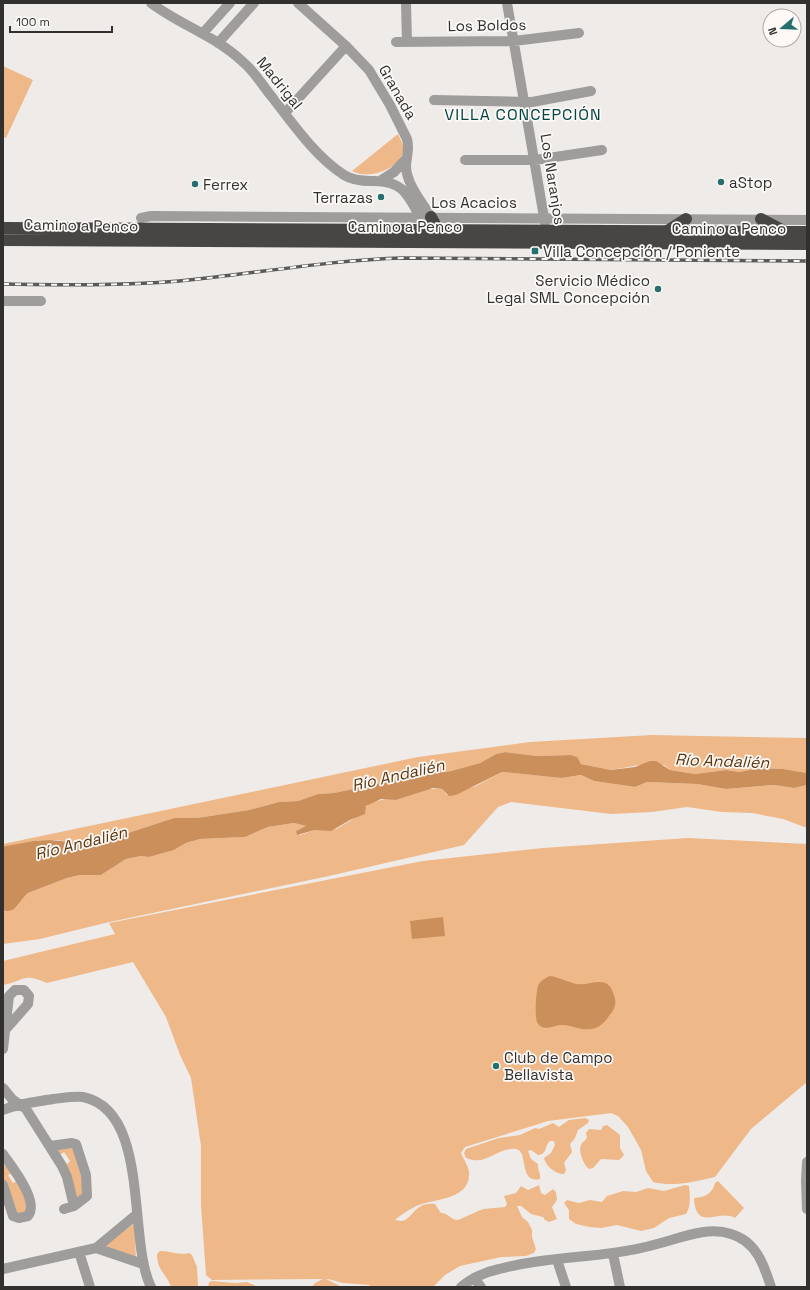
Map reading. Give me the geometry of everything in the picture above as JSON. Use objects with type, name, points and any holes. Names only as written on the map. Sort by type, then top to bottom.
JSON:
[{"type":"highway","points":[[425,217],[438,230]]},
{"type":"highway","points":[[132,229],[141,218]]},
{"type":"highway","points":[[664,231],[678,226],[686,219]]},
{"type":"highway","points":[[761,219],[787,232]]},
{"type":"highway","name":"Camino a Penco","points":[[3,228],[807,232]]},
{"type":"highway","name":"Camino a Penco","points":[[3,240],[807,244]]},
{"type":"street","name":"Madrigal","points":[[151,3],[162,6],[218,42],[250,68],[310,144],[345,175],[355,180],[392,183],[403,189],[425,217]]},
{"type":"street","points":[[203,33],[230,3]]},
{"type":"street","points":[[218,42],[254,3]]},
{"type":"street","name":"Granada","points":[[298,3],[346,46],[372,75],[390,105],[407,139],[409,148],[406,168],[425,217]]},
{"type":"street","points":[[406,3],[407,42]]},
{"type":"street","name":"Los Naranjos","points":[[507,3],[545,217],[547,243]]},
{"type":"street","name":"Los Boldos","points":[[396,42],[514,41],[579,33]]},
{"type":"street","points":[[285,113],[346,46]]},
{"type":"street","points":[[434,100],[524,102],[591,91]]},
{"type":"street","points":[[465,160],[535,160],[602,150]]},
{"type":"street","points":[[380,181],[394,172],[407,158]]},
{"type":"street","name":"Los Acacios","points":[[141,218],[151,216],[545,217],[807,220]]},
{"type":"street","points":[[3,301],[41,302]]},
{"type":"street","points":[[3,1049],[6,1029]]},
{"type":"street","points":[[3,1088],[12,1099],[21,1104],[29,1112],[66,1173],[69,1208],[84,1199],[87,1194],[86,1175],[79,1148],[72,1143],[50,1146]]},
{"type":"street","points":[[3,1110],[21,1104],[80,1097],[96,1102],[106,1109],[118,1123],[131,1166],[143,1264],[151,1287]]},
{"type":"street","points":[[3,1185],[13,1216],[19,1218],[28,1216],[30,1210],[25,1187],[4,1159]]},
{"type":"street","points":[[807,1162],[807,1209]]},
{"type":"street","points":[[3,1270],[96,1248],[137,1214]]},
{"type":"street","points":[[461,1287],[474,1278],[510,1266],[613,1254],[644,1248],[696,1233],[726,1232],[742,1239],[757,1253],[764,1265],[771,1287]]},
{"type":"street","points":[[96,1248],[143,1264]]},
{"type":"street","points":[[79,1252],[90,1287]]},
{"type":"street","points":[[613,1254],[620,1287]]},
{"type":"street","points":[[557,1260],[566,1287]]},
{"type":"street","points":[[474,1278],[481,1287]]},
{"type":"shaded area","points":[[3,66],[33,80],[6,138],[3,137]]},
{"type":"shaded area","points":[[398,134],[403,145],[403,152],[395,164],[382,172],[374,174],[359,174],[352,171]]},
{"type":"shaded area","points":[[652,735],[807,738],[807,773],[783,769],[758,768],[740,772],[726,770],[695,774],[670,770],[664,765],[640,765],[611,770],[581,764],[576,757],[571,755],[537,756],[505,752],[496,754],[480,763],[451,771],[404,778],[334,793],[318,794],[298,801],[279,802],[249,810],[197,818],[174,818],[125,834],[70,842],[56,840],[33,841],[3,847],[3,844],[418,757],[530,742]]},
{"type":"shaded area","points":[[502,772],[561,778],[581,775],[594,781],[635,787],[647,782],[697,784],[726,789],[774,785],[794,788],[807,785],[807,828],[783,819],[752,813],[722,812],[687,807],[652,812],[611,814],[511,802],[498,807],[464,845],[329,876],[105,923],[40,939],[3,944],[3,910],[17,907],[23,897],[28,893],[67,878],[80,875],[101,875],[126,859],[141,856],[149,857],[174,850],[186,843],[200,839],[245,837],[268,827],[294,823],[306,826],[296,831],[300,835],[315,830],[336,829],[355,818],[371,802],[387,799],[396,800],[428,789],[442,789],[447,795],[476,786]]},
{"type":"shaded area","name":"Club de Campo Bellavista","points":[[688,838],[807,844],[807,1082],[751,1129],[715,1177],[691,1182],[668,1184],[653,1182],[646,1171],[641,1150],[628,1127],[618,1116],[611,1113],[548,1121],[465,1147],[461,1153],[468,1167],[469,1176],[467,1184],[463,1189],[450,1197],[416,1206],[395,1220],[405,1220],[422,1205],[435,1204],[441,1213],[458,1220],[483,1209],[505,1207],[507,1204],[504,1196],[516,1193],[521,1186],[528,1190],[539,1185],[541,1193],[545,1195],[553,1189],[556,1192],[557,1200],[552,1207],[557,1219],[549,1222],[543,1217],[531,1214],[521,1206],[517,1206],[522,1217],[528,1222],[532,1230],[532,1237],[536,1249],[534,1253],[526,1256],[501,1257],[460,1266],[445,1275],[433,1287],[367,1287],[370,1285],[343,1283],[328,1279],[326,1279],[342,1287],[312,1287],[315,1283],[323,1279],[212,1280],[206,1275],[201,1206],[201,1146],[191,1078],[180,1055],[166,1017],[133,962],[47,983],[33,978],[24,978],[3,985],[3,961],[115,934],[109,923],[423,861],[543,848]]},
{"type":"shaded area","points":[[585,1118],[589,1120],[588,1123],[578,1130],[575,1138],[570,1144],[572,1152],[564,1163],[566,1170],[564,1174],[557,1173],[551,1169],[544,1158],[551,1153],[555,1145],[554,1141],[550,1141],[548,1143],[545,1151],[541,1154],[538,1155],[531,1150],[528,1151],[531,1159],[538,1164],[540,1179],[533,1179],[529,1177],[526,1172],[522,1155],[520,1151],[516,1149],[509,1149],[480,1160],[466,1158],[464,1153],[466,1149],[499,1138],[520,1135],[535,1128],[539,1129],[553,1123],[559,1127],[569,1120]]},
{"type":"shaded area","points":[[607,1125],[620,1135],[620,1148],[624,1155],[619,1160],[601,1159],[593,1168],[589,1169],[585,1165],[582,1158],[580,1151],[581,1145],[587,1138],[586,1133],[589,1129],[601,1130],[603,1126]]},
{"type":"shaded area","points":[[72,1146],[86,1192],[77,1199],[66,1165],[70,1161],[64,1152],[60,1155],[56,1147]]},
{"type":"shaded area","points":[[5,1165],[12,1173],[8,1175],[13,1183],[18,1180],[29,1210],[18,1216],[3,1178],[3,1167]]},
{"type":"shaded area","points":[[718,1181],[744,1208],[735,1218],[729,1216],[704,1217],[699,1214],[696,1208],[694,1198],[702,1197],[708,1194]]},
{"type":"shaded area","points":[[685,1185],[689,1186],[690,1197],[689,1208],[686,1214],[669,1218],[654,1228],[641,1231],[617,1225],[601,1228],[576,1224],[569,1219],[569,1210],[564,1203],[567,1200],[579,1203],[590,1200],[602,1202],[607,1196],[623,1191],[636,1192],[648,1188],[664,1191]]},
{"type":"shaded area","points":[[133,1224],[136,1257],[107,1248],[105,1245]]},
{"type":"shaded area","points":[[160,1251],[181,1254],[189,1253],[192,1255],[197,1267],[198,1287],[171,1287],[157,1260],[157,1254]]},
{"type":"shaded area","points":[[209,1282],[235,1283],[247,1282],[258,1287],[208,1287]]},
{"type":"water","name":"Río Andalién","points":[[505,752],[537,756],[571,755],[577,757],[581,764],[611,770],[635,767],[650,761],[656,761],[670,770],[695,774],[726,770],[740,772],[758,768],[783,769],[807,773],[807,785],[794,788],[774,785],[726,789],[697,784],[647,782],[635,787],[594,781],[581,775],[561,778],[502,772],[456,795],[449,796],[442,789],[433,788],[396,800],[381,799],[366,806],[365,814],[350,820],[331,831],[315,830],[297,835],[296,831],[306,826],[294,823],[268,827],[245,837],[200,839],[186,843],[174,850],[149,857],[141,856],[126,859],[101,875],[80,875],[67,878],[28,893],[14,909],[7,911],[3,910],[3,847],[6,846],[33,841],[50,840],[70,842],[125,834],[174,818],[197,818],[249,810],[279,802],[298,801],[318,794],[334,793],[404,778],[451,771],[480,763],[496,754]]},
{"type":"water","points":[[443,917],[445,936],[412,939],[410,921]]},
{"type":"water","points":[[550,976],[576,984],[603,982],[608,984],[615,997],[615,1004],[608,1018],[595,1028],[583,1029],[558,1025],[543,1028],[538,1024],[536,1017],[537,989],[541,981]]},
{"type":"railway","points":[[3,284],[91,285],[157,283],[347,261],[403,258],[807,261]]},
{"type":"place","name":"aStop","points":[[721,182]]},
{"type":"place","name":"Ferrex","points":[[195,184]]},
{"type":"place","name":"Terrazas","points":[[381,197]]},
{"type":"place","name":"Villa Concepción / Poniente","points":[[535,251]]},
{"type":"place","name":"Servicio Médico Legal SML Concepción","points":[[658,289]]},
{"type":"place","name":"Club de Campo Bellavista","points":[[496,1066]]},
{"type":"district","name":"VILLA CONCEPCIÓN","points":[[523,114]]}]
